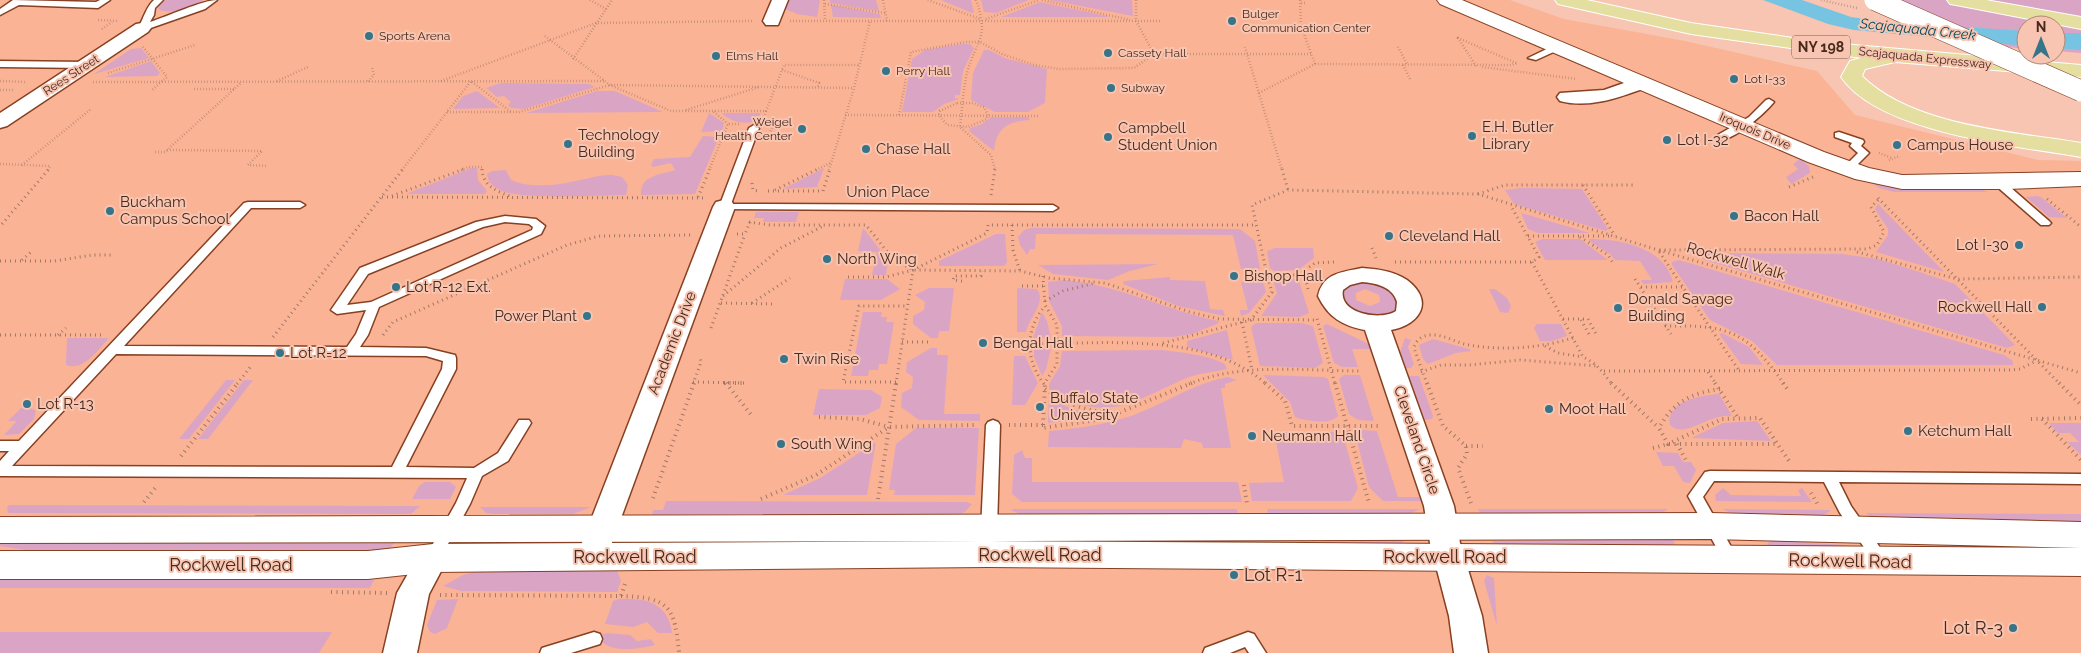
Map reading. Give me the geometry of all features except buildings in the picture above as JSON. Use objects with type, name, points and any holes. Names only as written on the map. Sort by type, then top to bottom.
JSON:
[{"type":"highway","name":"Scajaquada Expressway","points":[[1564,0],[1654,22],[1732,36],[1921,57],[2081,71]]},
{"type":"highway","name":"Scajaquada Expressway","points":[[1597,0],[1700,21],[1792,36],[2081,59]]},
{"type":"highway","points":[[1956,0],[2075,22]]},
{"type":"highway","points":[[1921,57],[1886,58],[1869,61],[1858,65],[1850,77],[1866,94],[1899,111],[1969,129],[2081,150]]},
{"type":"street","points":[[772,21],[780,0]]},
{"type":"street","name":"Iroquois Drive","points":[[1446,0],[1555,48],[1863,174],[1902,182],[1998,182],[2081,179]]},
{"type":"street","points":[[1875,0],[2081,91]]},
{"type":"street","name":"Rees Street","points":[[0,122],[91,76],[141,35]]},
{"type":"street","points":[[1567,97],[1611,95],[1640,83]]},
{"type":"street","name":"Academic Drive","points":[[597,543],[716,202]]},
{"type":"street","name":"Cleveland Circle","points":[[1376,324],[1440,506],[1445,542],[1470,632],[1471,653]]},
{"type":"street","name":"Rockwell Road","points":[[1445,542],[1711,526],[2081,535]]},
{"type":"street","name":"Rockwell Road","points":[[0,530],[450,528],[597,543]]},
{"type":"street","name":"Rockwell Road","points":[[0,565],[368,565],[597,543],[988,541],[1445,542],[1730,559],[1882,562],[2081,562]]},
{"type":"street","points":[[400,653],[413,593],[433,558]]},
{"type":"lane","points":[[0,12],[19,1],[98,5],[106,0]]},
{"type":"lane","points":[[141,35],[151,7],[158,0]]},
{"type":"lane","points":[[141,35],[183,13],[212,1]]},
{"type":"lane","points":[[151,11],[164,15],[183,13]]},
{"type":"lane","points":[[1533,58],[1555,48]]},
{"type":"lane","points":[[0,64],[91,76]]},
{"type":"lane","points":[[1720,138],[1742,125],[1769,102]]},
{"type":"lane","name":"Academic Drive","points":[[716,202],[749,126]]},
{"type":"lane","points":[[1840,134],[1859,142],[1855,146],[1864,153],[1847,168]]},
{"type":"lane","points":[[1998,182],[2045,223]]},
{"type":"lane","name":"Union Place","points":[[716,202],[1053,208]]},
{"type":"lane","points":[[0,470],[248,205],[300,205]]},
{"type":"lane","points":[[351,351],[362,335],[374,305],[537,232],[539,226],[532,221],[505,219],[480,224],[364,271],[337,310],[374,305]]},
{"type":"lane","points":[[111,350],[426,352],[450,358],[444,378],[396,472]]},
{"type":"lane","points":[[0,470],[476,473],[503,457],[524,423]]},
{"type":"lane","points":[[988,541],[993,425]]},
{"type":"lane","points":[[0,446],[22,446]]},
{"type":"lane","points":[[433,558],[450,528],[476,473]]},
{"type":"lane","points":[[1730,559],[1695,496],[1710,476],[2081,479]]},
{"type":"lane","points":[[1829,477],[1845,509],[1882,562]]},
{"type":"lane","points":[[548,653],[594,639]]},
{"type":"lane","points":[[1211,653],[1248,639],[1258,653]]},
{"type":"path","points":[[590,0],[606,9]]},
{"type":"path","points":[[573,58],[612,0]]},
{"type":"path","points":[[883,0],[887,21]]},
{"type":"path","points":[[928,0],[984,20],[1041,0],[1136,21]]},
{"type":"path","points":[[960,127],[967,72],[980,42],[984,20],[976,0]]},
{"type":"path","points":[[1136,0],[1136,21],[1154,54]]},
{"type":"path","points":[[1307,3],[1300,1],[1301,26],[1315,64]]},
{"type":"path","points":[[825,21],[825,2],[885,13]]},
{"type":"path","points":[[97,20],[122,21]]},
{"type":"path","points":[[441,81],[596,23],[984,20],[1162,22]]},
{"type":"path","points":[[102,29],[114,21]]},
{"type":"path","points":[[754,176],[751,185],[753,190],[823,191],[854,88],[870,21]]},
{"type":"path","points":[[141,35],[152,59],[167,78],[152,90]]},
{"type":"path","points":[[545,36],[610,86],[671,111],[766,111]]},
{"type":"path","points":[[899,115],[911,52],[965,42],[980,42],[1002,54],[1034,65],[1059,69],[1134,68],[1154,54],[1311,54]]},
{"type":"path","points":[[107,74],[195,45]]},
{"type":"path","points":[[1160,344],[1251,320],[1272,292],[1252,205],[1288,190],[1245,47]]},
{"type":"path","points":[[1398,47],[1407,65]]},
{"type":"path","points":[[1259,93],[1315,64],[1511,66],[1519,63]]},
{"type":"path","points":[[767,142],[773,124],[762,124],[784,65],[860,65]]},
{"type":"path","points":[[1403,65],[1410,79]]},
{"type":"path","points":[[276,81],[308,68]]},
{"type":"path","points":[[368,81],[374,75],[372,68]]},
{"type":"path","points":[[782,70],[819,84],[818,87]]},
{"type":"path","points":[[91,76],[162,81],[605,81]]},
{"type":"path","points":[[167,150],[243,81]]},
{"type":"path","points":[[471,81],[511,112]]},
{"type":"path","points":[[268,343],[471,81]]},
{"type":"path","points":[[447,112],[519,112],[610,86],[854,88]]},
{"type":"path","points":[[683,111],[763,86]]},
{"type":"path","points":[[194,89],[235,88]]},
{"type":"path","points":[[939,115],[940,111],[950,105],[964,102],[984,107],[988,115]]},
{"type":"path","points":[[22,165],[91,109]]},
{"type":"path","points":[[713,111],[728,124],[749,126]]},
{"type":"path","points":[[846,115],[1039,116]]},
{"type":"path","points":[[939,115],[947,125],[960,127],[982,123],[988,115]]},
{"type":"path","points":[[698,197],[728,124]]},
{"type":"path","points":[[848,277],[886,277],[913,270],[987,234],[996,163],[988,150],[960,127]]},
{"type":"path","points":[[155,152],[167,150],[262,151],[248,165],[242,168]]},
{"type":"path","points":[[1874,152],[1895,159]]},
{"type":"path","points":[[772,191],[832,162]]},
{"type":"path","points":[[0,164],[52,166],[2,224]]},
{"type":"path","points":[[248,165],[268,166]]},
{"type":"path","points":[[389,198],[468,167],[482,167],[481,177],[486,185],[496,192],[514,198]]},
{"type":"path","points":[[1789,187],[1814,176]]},
{"type":"path","points":[[1478,194],[1505,185],[1632,185]]},
{"type":"path","points":[[1583,185],[1615,236]]},
{"type":"path","name":"Rockwell Walk","points":[[1288,190],[1478,194],[1658,250],[2081,374]]},
{"type":"path","points":[[1874,194],[2081,405]]},
{"type":"path","points":[[2042,194],[2081,227]]},
{"type":"path","points":[[381,198],[698,197],[716,202]]},
{"type":"path","points":[[1658,250],[1851,251],[1872,248],[1882,237],[1884,229],[1871,207],[1879,199]]},
{"type":"path","points":[[1387,262],[1532,262],[1539,257],[1511,205]]},
{"type":"path","points":[[711,328],[750,221],[866,225],[892,258],[913,270],[1020,271],[1043,276],[1099,282],[1147,296],[1190,312],[1220,319],[1317,320]]},
{"type":"path","points":[[723,296],[781,248],[825,225]]},
{"type":"path","points":[[988,225],[1256,225]]},
{"type":"path","points":[[1012,225],[1013,250],[1020,271]]},
{"type":"path","points":[[731,234],[745,234]]},
{"type":"path","points":[[385,335],[393,322],[567,245],[599,236],[680,235]]},
{"type":"path","points":[[1528,236],[1615,236]]},
{"type":"path","points":[[1580,236],[1608,255],[1613,263]]},
{"type":"path","points":[[1368,262],[1377,262],[1372,248]]},
{"type":"path","points":[[1658,250],[1738,369]]},
{"type":"path","points":[[1851,251],[1957,279],[2081,277]]},
{"type":"path","points":[[22,261],[31,252]]},
{"type":"path","points":[[0,261],[55,261],[92,255],[110,255]]},
{"type":"path","points":[[1309,293],[1304,271],[1316,263],[1340,262]]},
{"type":"path","points":[[1532,262],[1583,357]]},
{"type":"path","points":[[878,499],[913,270]]},
{"type":"path","points":[[962,281],[953,280],[954,276],[981,276],[982,271]]},
{"type":"path","points":[[1267,275],[1304,274]]},
{"type":"path","points":[[1043,276],[1045,303],[1057,324],[1057,364],[1044,384],[1044,425]]},
{"type":"path","points":[[752,304],[790,278]]},
{"type":"path","points":[[1635,279],[1671,334]]},
{"type":"path","points":[[1044,384],[1035,372],[1028,344],[1035,319],[1045,303],[1064,291],[1099,282]]},
{"type":"path","points":[[1022,286],[1044,286]]},
{"type":"path","points":[[1640,287],[1682,287]]},
{"type":"path","points":[[720,303],[773,304]]},
{"type":"path","points":[[896,382],[843,382],[859,306],[907,306]]},
{"type":"path","points":[[1314,311],[1369,506]]},
{"type":"path","points":[[1562,319],[1588,319],[1596,334]]},
{"type":"path","points":[[1580,319],[1589,334]]},
{"type":"path","points":[[1242,322],[1252,371]]},
{"type":"path","points":[[1665,326],[1708,326],[1730,333],[1754,346],[1788,390]]},
{"type":"path","points":[[58,335],[66,328]]},
{"type":"path","points":[[0,335],[107,335]]},
{"type":"path","points":[[1483,446],[1466,446],[1442,426],[1414,348],[1416,342],[1423,336],[1437,336],[1476,346],[1544,346],[1573,338]]},
{"type":"path","points":[[902,342],[932,342]]},
{"type":"path","points":[[1028,344],[1160,344],[1208,354],[1252,371],[1285,401],[1292,426],[1378,426]]},
{"type":"path","points":[[1544,346],[1558,353],[1592,360],[1604,372],[1610,382],[1659,428],[1668,444]]},
{"type":"path","points":[[653,498],[700,357]]},
{"type":"path","points":[[177,461],[256,359]]},
{"type":"path","points":[[1415,372],[1423,372],[1441,365],[1469,365],[1520,360],[1599,366]]},
{"type":"path","points":[[1604,372],[1738,369],[2011,370],[2020,369],[2037,360]]},
{"type":"path","points":[[819,418],[860,419],[889,427],[1044,425],[1044,428],[1090,422],[1123,413],[1198,380],[1252,371],[1361,372]]},
{"type":"path","points":[[1708,371],[1738,418]]},
{"type":"path","points":[[693,382],[745,383]]},
{"type":"path","points":[[726,383],[752,416]]},
{"type":"path","points":[[1044,389],[1072,406],[1090,411],[1123,413]]},
{"type":"path","points":[[1659,428],[1669,409],[1677,402],[1695,393],[1720,389]]},
{"type":"path","points":[[1653,448],[1668,444],[1714,422],[1738,418],[1760,418],[1794,468]]},
{"type":"path","points":[[2032,419],[2081,418]]},
{"type":"path","points":[[2042,419],[2081,460]]},
{"type":"path","points":[[762,499],[816,475],[889,427]]},
{"type":"path","points":[[1668,444],[1778,444]]},
{"type":"path","points":[[1677,444],[1687,462]]},
{"type":"path","points":[[1466,446],[1467,454],[1458,468],[1472,506]]},
{"type":"path","points":[[144,502],[160,483]]},
{"type":"path","points":[[1244,485],[1247,506]]},
{"type":"path","points":[[1808,489],[1820,506]]},
{"type":"path","points":[[621,596],[629,571]]},
{"type":"path","points":[[435,593],[442,596],[640,595],[665,604],[673,612],[677,622],[679,653]]},
{"type":"shaded area","name":"Buffalo State University","points":[[0,0],[1510,0],[1564,19],[1685,41],[1817,71],[1855,115],[2038,160],[2081,161],[2081,653],[0,653]]},
{"type":"shaded area","points":[[166,0],[203,0],[188,9],[169,12],[158,9],[160,4]]},
{"type":"shaded area","points":[[784,0],[820,0],[817,17],[797,14],[785,9]]},
{"type":"shaded area","points":[[830,0],[876,0],[879,11],[830,3]]},
{"type":"shaded area","points":[[941,0],[971,0],[974,13],[972,13]]},
{"type":"shaded area","points":[[981,0],[1029,0],[996,13],[984,12]]},
{"type":"shaded area","points":[[1049,0],[1132,0],[1133,16]]},
{"type":"shaded area","points":[[1899,0],[2081,0],[2081,53],[2066,52],[2066,15],[2016,15],[2016,48],[2008,47]]},
{"type":"shaded area","points":[[1040,2],[1107,16],[1109,17],[1001,17]]},
{"type":"shaded area","points":[[831,5],[880,14],[881,18],[833,17]]},
{"type":"shaded area","points":[[970,44],[974,48],[963,71],[960,95],[955,95],[955,98],[959,99],[944,104],[933,112],[902,112],[912,59],[925,50]]},
{"type":"shaded area","points":[[141,48],[149,58],[94,74],[131,49]]},
{"type":"shaded area","points":[[984,50],[989,50],[1005,58],[1047,69],[1045,103],[1028,112],[995,112],[971,100],[973,73]]},
{"type":"shaded area","points":[[151,61],[160,73],[157,76],[105,77]]},
{"type":"shaded area","points":[[501,83],[589,84],[595,87],[524,109],[511,108],[508,105],[511,102],[504,96],[497,97],[486,88]]},
{"type":"shaded area","points":[[477,91],[500,108],[453,109],[463,96]]},
{"type":"shaded area","points":[[597,91],[615,91],[663,112],[526,113]]},
{"type":"shaded area","points":[[709,113],[724,123],[722,131],[701,132]]},
{"type":"shaded area","points":[[761,113],[757,121],[743,123],[730,119],[722,114]]},
{"type":"shaded area","points":[[991,117],[1028,117],[1030,120],[1015,122],[1004,127],[997,137],[994,151],[969,131],[970,128],[982,124]]},
{"type":"shaded area","points":[[703,136],[719,137],[695,194],[641,195],[644,183],[647,180],[675,170],[671,163],[653,167],[651,165],[654,159],[690,157]]},
{"type":"shaded area","points":[[1800,159],[1809,166],[1810,173],[1791,184],[1786,177],[1798,169],[1793,164]]},
{"type":"shaded area","points":[[471,168],[477,168],[478,180],[487,191],[485,194],[406,194]]},
{"type":"shaded area","points":[[824,168],[817,187],[783,189]]},
{"type":"shaded area","points":[[506,170],[511,180],[527,184],[555,185],[601,175],[611,175],[622,177],[628,185],[626,195],[544,196],[513,194],[496,188],[490,182],[487,174],[492,171]]},
{"type":"shaded area","points":[[1869,181],[1978,189],[1989,192],[1894,192],[1879,188]]},
{"type":"shaded area","points":[[1521,188],[1582,189],[1608,229],[1606,231],[1514,204],[1505,190]]},
{"type":"shaded area","points":[[2026,197],[2041,197],[2067,218],[2049,217]]},
{"type":"shaded area","points":[[1878,204],[1944,272],[1876,252],[1888,235],[1888,229],[1875,209]]},
{"type":"shaded area","points":[[756,212],[799,212],[796,222],[763,222],[764,218],[754,218]]},
{"type":"shaded area","points":[[1521,213],[1590,233],[1538,233],[1528,229]]},
{"type":"shaded area","points":[[863,228],[888,260],[886,275],[872,275],[877,252],[858,251]]},
{"type":"shaded area","points":[[1031,228],[1240,229],[1255,241],[1260,269],[1241,269],[1233,235],[1036,234],[1035,249],[1030,249],[1027,255],[1020,245],[1018,237],[1024,230]]},
{"type":"shaded area","points":[[996,234],[1005,234],[1007,262],[1004,266],[939,266],[939,261]]},
{"type":"shaded area","points":[[1542,239],[1580,239],[1608,260],[1545,260],[1535,242]]},
{"type":"shaded area","points":[[1589,239],[1627,243],[1651,253],[1668,270],[1673,282],[1643,284],[1641,280],[1652,280],[1640,261],[1615,260],[1610,254],[1589,241]]},
{"type":"shaded area","points":[[1275,248],[1313,248],[1314,258],[1298,270],[1274,271],[1270,268],[1267,251]]},
{"type":"shaded area","points":[[1699,253],[1842,254],[1878,259],[1955,284],[2015,345],[2007,348],[1704,260]]},
{"type":"shaded area","points":[[1679,260],[2004,355],[2013,361],[2013,365],[1777,365],[1752,341],[1710,320],[1672,265],[1672,262]]},
{"type":"shaded area","points":[[1158,264],[1130,271],[1108,280],[1053,274],[1038,265]]},
{"type":"shaded area","points":[[1170,277],[1170,280],[1205,281],[1210,309],[1223,310],[1225,316],[1178,306],[1123,284],[1124,281]]},
{"type":"shaded area","points":[[1275,278],[1292,278],[1299,281],[1309,313],[1300,317],[1261,316],[1277,293],[1273,280]]},
{"type":"shaded area","points":[[845,279],[887,279],[900,289],[881,300],[840,300]]},
{"type":"shaded area","points":[[1065,280],[1123,292],[1180,311],[1218,321],[1219,323],[1192,334],[1174,337],[1062,336],[1062,326],[1049,301],[1048,282]]},
{"type":"shaded area","points":[[1369,280],[1392,290],[1398,300],[1396,308],[1391,313],[1377,316],[1347,308],[1339,291],[1343,285]],"holes":[[[1365,289],[1379,295],[1380,302],[1370,306],[1356,300],[1356,293]]]},
{"type":"shaded area","points":[[1241,282],[1263,282],[1266,292],[1249,313],[1241,316],[1240,310],[1248,310]]},
{"type":"shaded area","points":[[929,288],[954,288],[949,331],[939,331],[938,338],[931,338],[913,324],[913,316],[924,310],[925,302],[915,295]]},
{"type":"shaded area","points":[[1017,288],[1037,289],[1040,294],[1039,305],[1026,332],[1017,332]]},
{"type":"shaded area","points":[[1489,289],[1495,289],[1507,298],[1511,306],[1508,313],[1500,312]]},
{"type":"shaded area","points":[[863,312],[882,312],[881,317],[887,317],[886,322],[894,322],[887,364],[879,364],[878,370],[869,370],[868,376],[851,376]]},
{"type":"shaded area","points":[[1042,312],[1047,321],[1051,338],[1033,338]]},
{"type":"shaded area","points":[[1256,323],[1302,323],[1313,326],[1323,363],[1315,368],[1260,366],[1251,327]]},
{"type":"shaded area","points":[[1327,324],[1371,345],[1373,349],[1352,349],[1358,367],[1342,367],[1334,363],[1323,326]]},
{"type":"shaded area","points":[[1537,324],[1561,324],[1567,336],[1552,341],[1540,341],[1534,328]]},
{"type":"shaded area","points":[[1227,330],[1233,360],[1187,347],[1187,341]]},
{"type":"shaded area","points":[[1722,333],[1749,347],[1763,365],[1741,364],[1719,334]]},
{"type":"shaded area","points":[[67,338],[109,338],[85,362],[73,366],[66,365]]},
{"type":"shaded area","points":[[1405,338],[1411,340],[1408,347],[1414,364],[1411,368],[1406,368],[1400,352]]},
{"type":"shaded area","points":[[1433,339],[1471,351],[1456,353],[1428,364],[1423,359],[1419,345]]},
{"type":"shaded area","points":[[931,348],[937,348],[937,355],[948,355],[944,414],[980,414],[980,421],[919,420],[901,407],[902,393],[912,388],[913,377],[906,372],[907,362]]},
{"type":"shaded area","points":[[1034,348],[1051,349],[1046,369],[1042,376],[1034,357]]},
{"type":"shaded area","points":[[1162,350],[1210,358],[1225,364],[1227,369],[1189,377],[1135,401],[1105,408],[1088,406],[1070,400],[1049,389],[1049,384],[1060,366],[1062,351]]},
{"type":"shaded area","points":[[1014,356],[1025,356],[1038,383],[1025,405],[1012,405]]},
{"type":"shaded area","points":[[1263,375],[1324,377],[1328,379],[1338,416],[1330,421],[1311,421],[1295,417],[1290,402]]},
{"type":"shaded area","points":[[1344,375],[1360,375],[1374,421],[1358,420],[1349,414],[1339,379]]},
{"type":"shaded area","points":[[1409,376],[1419,376],[1433,416],[1432,419],[1425,420]]},
{"type":"shaded area","points":[[1228,377],[1237,380],[1225,384],[1225,388],[1221,388],[1231,448],[1203,448],[1202,443],[1184,439],[1181,448],[1048,447],[1049,431],[1088,426],[1128,417],[1189,390]]},
{"type":"shaded area","points":[[226,380],[235,380],[189,439],[179,439]]},
{"type":"shaded area","points":[[244,380],[253,380],[208,439],[198,439]]},
{"type":"shaded area","points":[[819,389],[871,390],[882,397],[880,408],[866,415],[813,415]]},
{"type":"shaded area","points":[[1719,394],[1732,416],[1715,418],[1682,430],[1670,425],[1670,417],[1673,410],[1679,405],[1695,398]]},
{"type":"shaded area","points":[[1049,395],[1061,404],[1074,409],[1102,414],[1087,419],[1048,423]]},
{"type":"shaded area","points":[[22,407],[30,407],[36,411],[34,419],[19,434],[4,435],[17,421],[8,421]]},
{"type":"shaded area","points":[[1757,421],[1771,441],[1691,438],[1723,423]]},
{"type":"shaded area","points":[[2049,423],[2081,423],[2081,455],[2067,442],[2079,442],[2070,433],[2058,433]]},
{"type":"shaded area","points":[[916,428],[979,428],[975,495],[894,495],[895,490],[889,490],[896,444]]},
{"type":"shaded area","points":[[1362,430],[1377,431],[1398,497],[1421,497],[1422,501],[1383,501],[1369,487],[1355,434]]},
{"type":"shaded area","points":[[1274,432],[1338,432],[1343,435],[1358,488],[1351,501],[1252,501],[1249,483],[1284,482]]},
{"type":"shaded area","points":[[876,442],[867,495],[783,495],[820,478]]},
{"type":"shaded area","points":[[1022,450],[1025,458],[1032,458],[1032,482],[1238,482],[1242,502],[1022,502],[1012,494],[1014,455]]},
{"type":"shaded area","points":[[1656,452],[1678,453],[1683,462],[1691,462],[1696,470],[1690,483],[1683,482],[1674,466],[1663,466]]},
{"type":"shaded area","points":[[425,482],[450,482],[456,487],[450,499],[412,499],[419,486]]},
{"type":"shaded area","points":[[1723,488],[1731,495],[1801,496],[1798,490],[1802,488],[1812,502],[1716,501],[1715,495]]},
{"type":"shaded area","points":[[666,501],[966,502],[972,504],[965,512],[956,515],[652,515],[653,510],[663,510]]},
{"type":"shaded area","points":[[9,505],[420,506],[411,514],[8,513],[7,508]]},
{"type":"shaded area","points":[[480,507],[591,507],[573,514],[493,514],[486,513]]},
{"type":"shaded area","points":[[1237,509],[1238,515],[1033,515],[1021,514],[1010,510]]},
{"type":"shaded area","points":[[1267,509],[1420,509],[1407,515],[1268,515]]},
{"type":"shaded area","points":[[1477,509],[1668,509],[1661,514],[1483,515]]},
{"type":"shaded area","points":[[1722,509],[1831,510],[1819,516],[1736,515]]},
{"type":"shaded area","points":[[1866,513],[2081,514],[2081,524],[1873,519]]},
{"type":"shaded area","points":[[0,536],[393,539],[394,543],[389,551],[50,554],[0,546]]},
{"type":"shaded area","points":[[1671,538],[1675,543],[1672,546],[1495,544],[1492,541]]},
{"type":"shaded area","points":[[1402,539],[1404,544],[1027,540]]},
{"type":"shaded area","points":[[1771,540],[1845,545],[1847,547],[1771,547],[1767,544]]},
{"type":"shaded area","points":[[1901,545],[2081,546],[2081,553],[1899,548]]},
{"type":"shaded area","points":[[477,571],[617,571],[621,581],[617,592],[461,591],[443,586],[463,575]]},
{"type":"shaded area","points":[[1487,575],[1494,578],[1497,626],[1484,581]]},
{"type":"shaded area","points":[[0,580],[374,580],[370,588],[0,588]]},
{"type":"shaded area","points":[[458,599],[447,628],[435,634],[430,632],[427,625],[437,600]]},
{"type":"shaded area","points":[[619,599],[638,599],[654,604],[666,615],[672,633],[658,633],[647,622],[633,627],[605,624],[613,601]]},
{"type":"shaded area","points":[[0,632],[332,632],[319,653],[0,653]]},
{"type":"shaded area","points":[[607,633],[630,635],[637,641],[651,639],[655,645],[635,649],[613,648],[602,642],[601,635]]},
{"type":"water","name":"Scajaquada Creek","points":[[1763,0],[1802,0],[1851,17],[1885,22],[2016,30],[2016,45],[1854,30],[1828,24]]},
{"type":"water","points":[[2066,33],[2081,33],[2081,50],[2066,49]]},
{"type":"place","name":"Bulger Communication Center","points":[[1232,21]]},
{"type":"place","name":"Sports Arena","points":[[369,36]]},
{"type":"place","name":"Cassety Hall","points":[[1108,53]]},
{"type":"place","name":"Elms Hall","points":[[716,56]]},
{"type":"place","name":"Perry Hall","points":[[886,71]]},
{"type":"place","name":"Lot I-33","points":[[1734,79]]},
{"type":"place","name":"Subway","points":[[1111,88]]},
{"type":"place","name":"Weigel Health Center","points":[[802,129]]},
{"type":"place","name":"E.H. Butler Library","points":[[1472,136]]},
{"type":"place","name":"Campbell Student Union","points":[[1108,137]]},
{"type":"place","name":"Lot I-32","points":[[1667,140]]},
{"type":"place","name":"Technology Building","points":[[568,144]]},
{"type":"place","name":"Campus House","points":[[1897,145]]},
{"type":"place","name":"Chase Hall","points":[[866,149]]},
{"type":"place","name":"Buckham Campus School","points":[[110,211]]},
{"type":"place","name":"Bacon Hall","points":[[1734,216]]},
{"type":"place","name":"Cleveland Hall","points":[[1389,236]]},
{"type":"place","name":"Lot I-30","points":[[2019,245]]},
{"type":"place","name":"North Wing","points":[[827,259]]},
{"type":"place","name":"Bishop Hall","points":[[1234,276]]},
{"type":"place","name":"Lot R-12 Ext.","points":[[396,287]]},
{"type":"place","name":"Rockwell Hall","points":[[2042,307]]},
{"type":"place","name":"Donald Savage Building","points":[[1618,308]]},
{"type":"place","name":"Power Plant","points":[[587,316]]},
{"type":"place","name":"Bengal Hall","points":[[983,343]]},
{"type":"place","name":"Lot R-12","points":[[280,353]]},
{"type":"place","name":"Twin Rise","points":[[784,359]]},
{"type":"place","name":"Lot R-13","points":[[27,404]]},
{"type":"place","name":"Buffalo State University","points":[[1040,407]]},
{"type":"place","name":"Moot Hall","points":[[1549,409]]},
{"type":"place","name":"Ketchum Hall","points":[[1908,431]]},
{"type":"place","name":"Neumann Hall","points":[[1252,436]]},
{"type":"place","name":"South Wing","points":[[781,444]]},
{"type":"place","name":"Lot R-1","points":[[1234,575]]},
{"type":"place","name":"Lot R-3","points":[[2013,628]]}]
